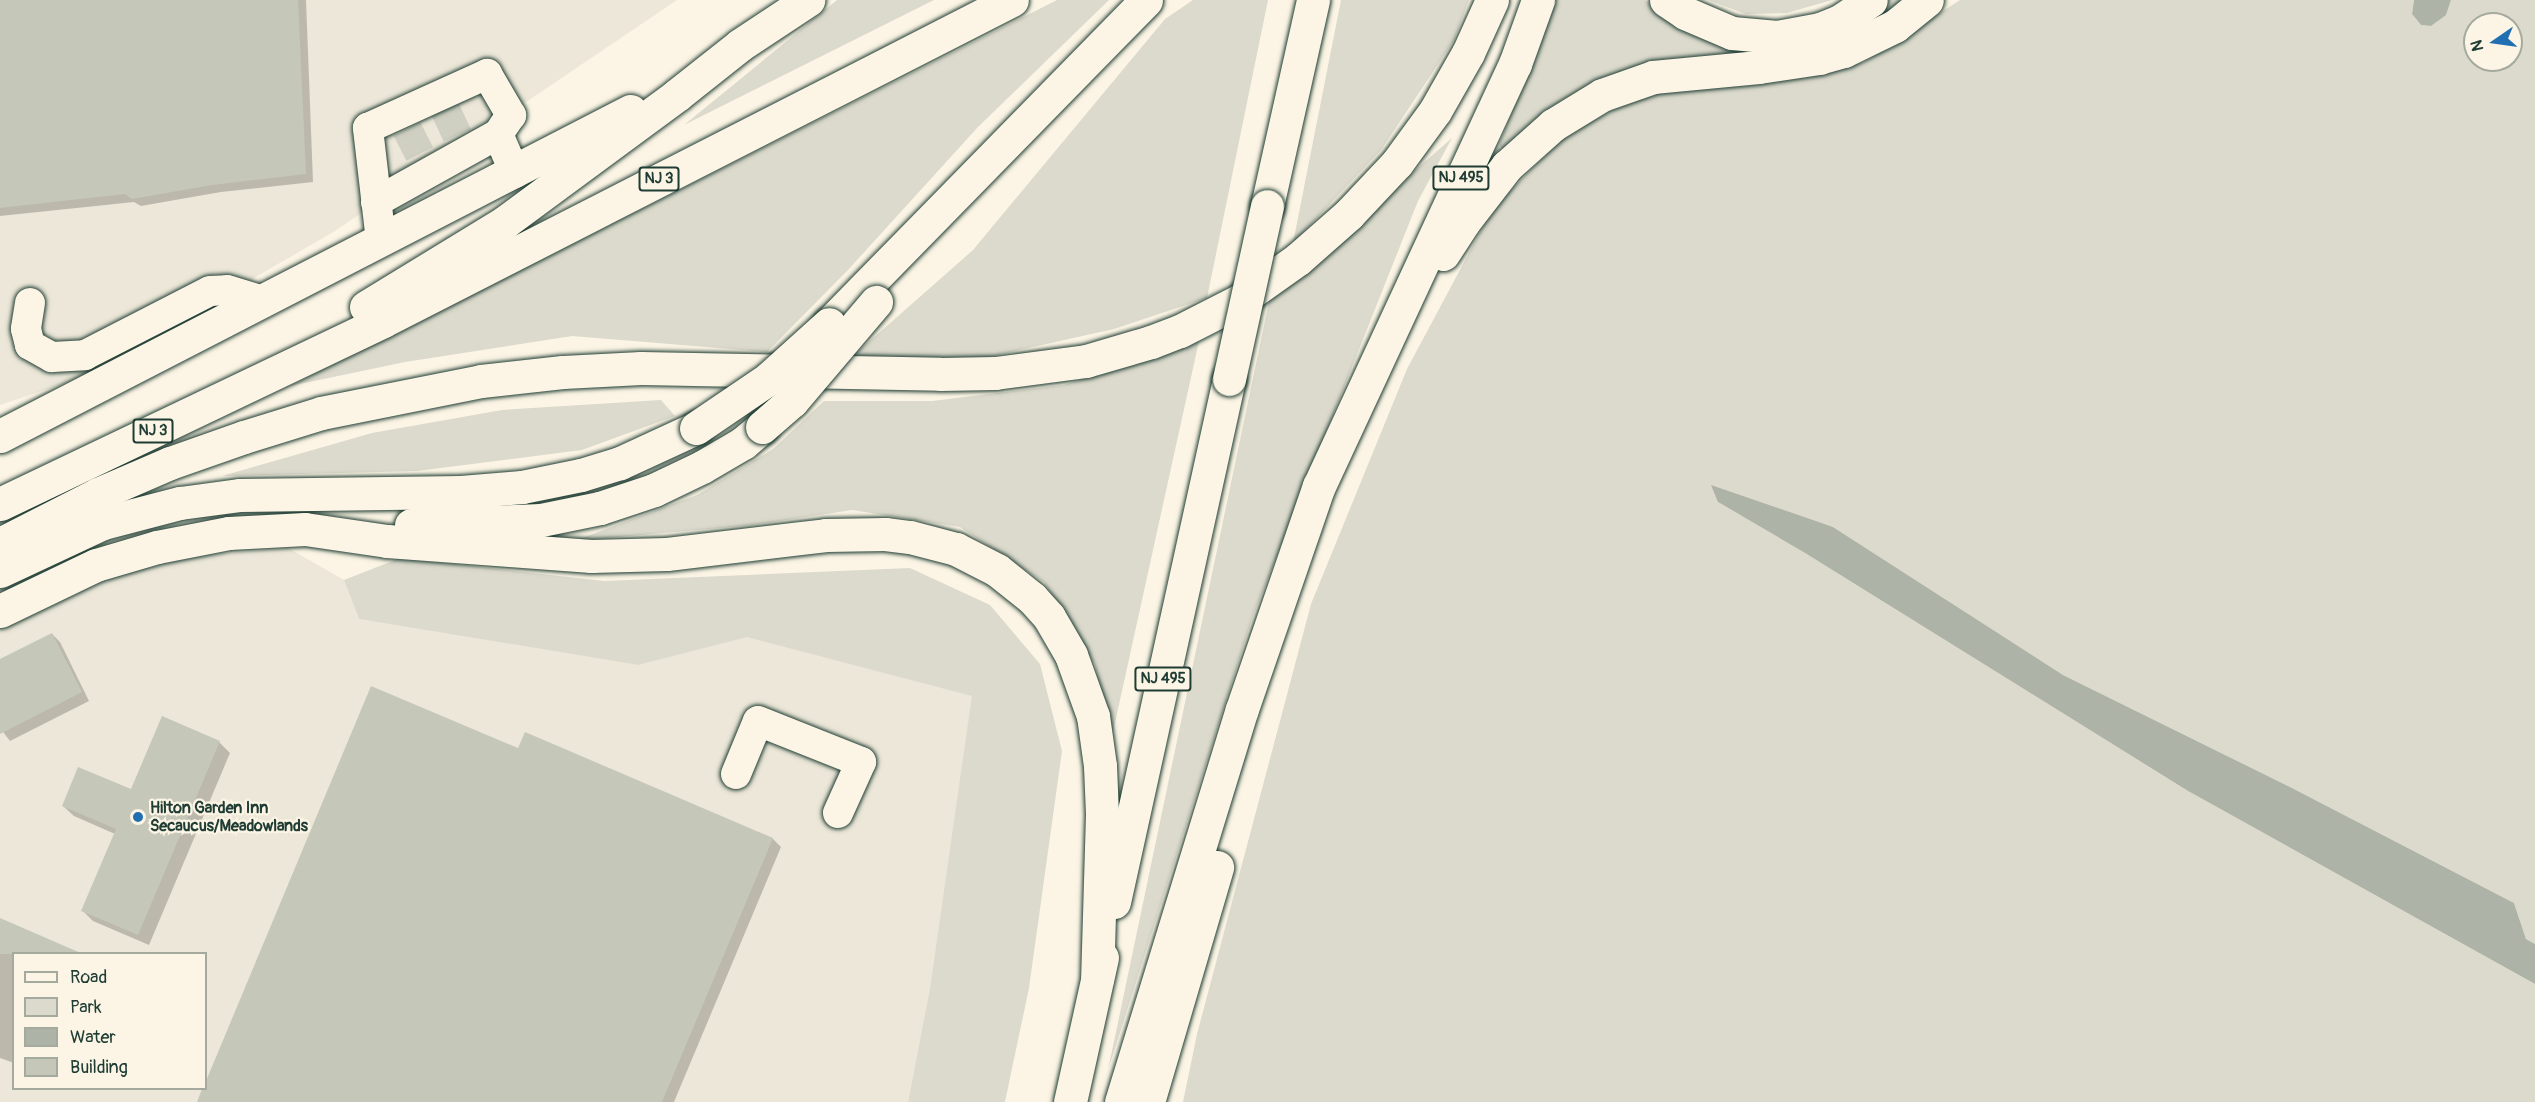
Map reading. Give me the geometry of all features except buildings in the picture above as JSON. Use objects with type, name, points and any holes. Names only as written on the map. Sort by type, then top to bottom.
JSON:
[{"type":"main road","points":[[306,358],[346,318],[505,222],[677,95],[740,45],[808,0]]},
{"type":"main road","name":"NJ 3","points":[[0,504],[383,321],[1012,0]]},
{"type":"main road","points":[[0,571],[103,523],[180,503],[240,495],[461,492],[522,487],[571,477],[620,463],[696,428],[768,379],[829,324],[1146,0]]},
{"type":"main road","name":"NJ 495","points":[[1070,1102],[1313,0]]},
{"type":"main road","points":[[0,543],[98,494],[170,463],[244,437],[321,413],[481,381],[563,372],[641,368],[995,373],[1086,361],[1151,342],[1190,327],[1239,300],[1298,259],[1350,214],[1396,163],[1435,111],[1468,53],[1492,0]]},
{"type":"main road","name":"NJ 495","points":[[1295,560],[1319,486],[1515,64],[1538,0]]},
{"type":"main road","points":[[1666,0],[1685,13],[1732,33],[1777,37],[1820,29],[1840,21],[1871,0]]},
{"type":"main road","points":[[1379,354],[1463,223],[1507,166],[1529,144],[1577,109],[1602,95],[1653,77],[1759,67],[1844,51],[1871,40],[1894,26],[1927,0]]},
{"type":"main road","points":[[0,436],[381,241],[620,114],[677,95]]},
{"type":"main road","points":[[0,611],[96,565],[157,547],[229,533],[508,523],[573,514],[628,500],[670,483],[726,454],[792,401],[876,302],[965,184]]},
{"type":"main road","points":[[0,423],[38,418]]},
{"type":"main road","points":[[305,529],[387,541],[591,556],[666,554],[826,535],[885,534],[910,537],[956,549],[997,570],[1032,598],[1048,617],[1071,655],[1094,716],[1100,766],[1102,814],[1097,978]]},
{"type":"main road","points":[[1121,1102],[1242,709],[1295,560]]},
{"type":"main road","points":[[1148,1102],[1262,715],[1295,560]]},
{"type":"lane","points":[[376,202],[414,142],[451,123],[487,74],[511,115],[498,134]]},
{"type":"lane","points":[[381,241],[368,128],[414,142],[451,123],[498,134]]},
{"type":"lane","points":[[498,134],[514,171]]},
{"type":"lane","points":[[30,303],[26,329],[30,345],[52,357],[85,355],[210,291],[227,290],[264,301]]},
{"type":"lane","points":[[736,774],[758,721],[861,762],[838,813]]},
{"type":"shaded area","points":[[0,0],[677,0],[335,231],[84,377],[0,405]]},
{"type":"shaded area","points":[[288,548],[344,580],[359,619],[638,665],[747,636],[973,696],[930,988],[908,1102],[0,1102],[0,611],[96,565]]},
{"type":"green space","points":[[837,0],[934,0],[684,125]]},
{"type":"green space","points":[[1057,0],[1109,0],[978,127],[848,270],[767,352],[572,336],[405,362],[290,386]]},
{"type":"green space","points":[[1193,0],[1268,0],[1207,298],[1114,329],[984,358],[846,362],[973,250],[1165,19]]},
{"type":"green space","points":[[1341,0],[1469,0],[1454,40],[1381,150],[1293,243]]},
{"type":"green space","points":[[1552,0],[1645,0],[1675,22],[1863,21],[1888,0],[1908,0],[1851,36],[1637,69],[1505,151],[1499,145],[1545,29]]},
{"type":"green space","points":[[1708,0],[1832,0],[1787,13],[1746,14]]},
{"type":"green space","points":[[1960,0],[2414,0],[2412,14],[2421,25],[2431,26],[2446,14],[2451,0],[2535,0],[2535,944],[2526,939],[2514,903],[2292,788],[2063,675],[1833,527],[1718,502],[1805,553],[2188,791],[2535,984],[2535,1102],[1183,1102],[1197,1034],[1311,604],[1407,369],[1493,208],[1565,136],[1647,92],[1863,63]]},
{"type":"green space","points":[[1452,138],[1418,201],[1253,616],[1108,1070],[1270,297]]},
{"type":"green space","points":[[1199,341],[1111,741],[1095,664],[1044,582],[960,527],[852,510],[753,525],[574,541],[697,495],[773,449],[824,401],[932,401],[1064,385]]},
{"type":"green space","points":[[661,400],[675,416],[582,450],[417,471],[222,476],[372,433],[502,410]]},
{"type":"green space","points":[[400,558],[604,581],[910,568],[990,605],[1040,664],[1062,751],[1029,988],[1005,1102],[908,1102],[930,988],[972,696],[747,637],[638,665],[359,619],[344,580]]},
{"type":"water","points":[[2414,0],[2451,0],[2446,15],[2431,26],[2421,25],[2412,14]]},
{"type":"water","points":[[1711,485],[1833,527],[2063,675],[2292,788],[2514,903],[2526,939],[2535,944],[2535,984],[2188,791],[1805,553],[1718,502]]},
{"type":"tunnel","points":[[445,109],[457,135]]},
{"type":"tunnel","points":[[407,129],[420,154]]},
{"type":"place","name":"Hilton Garden Inn Secaucus/Meadowlands","points":[[138,817]]}]
